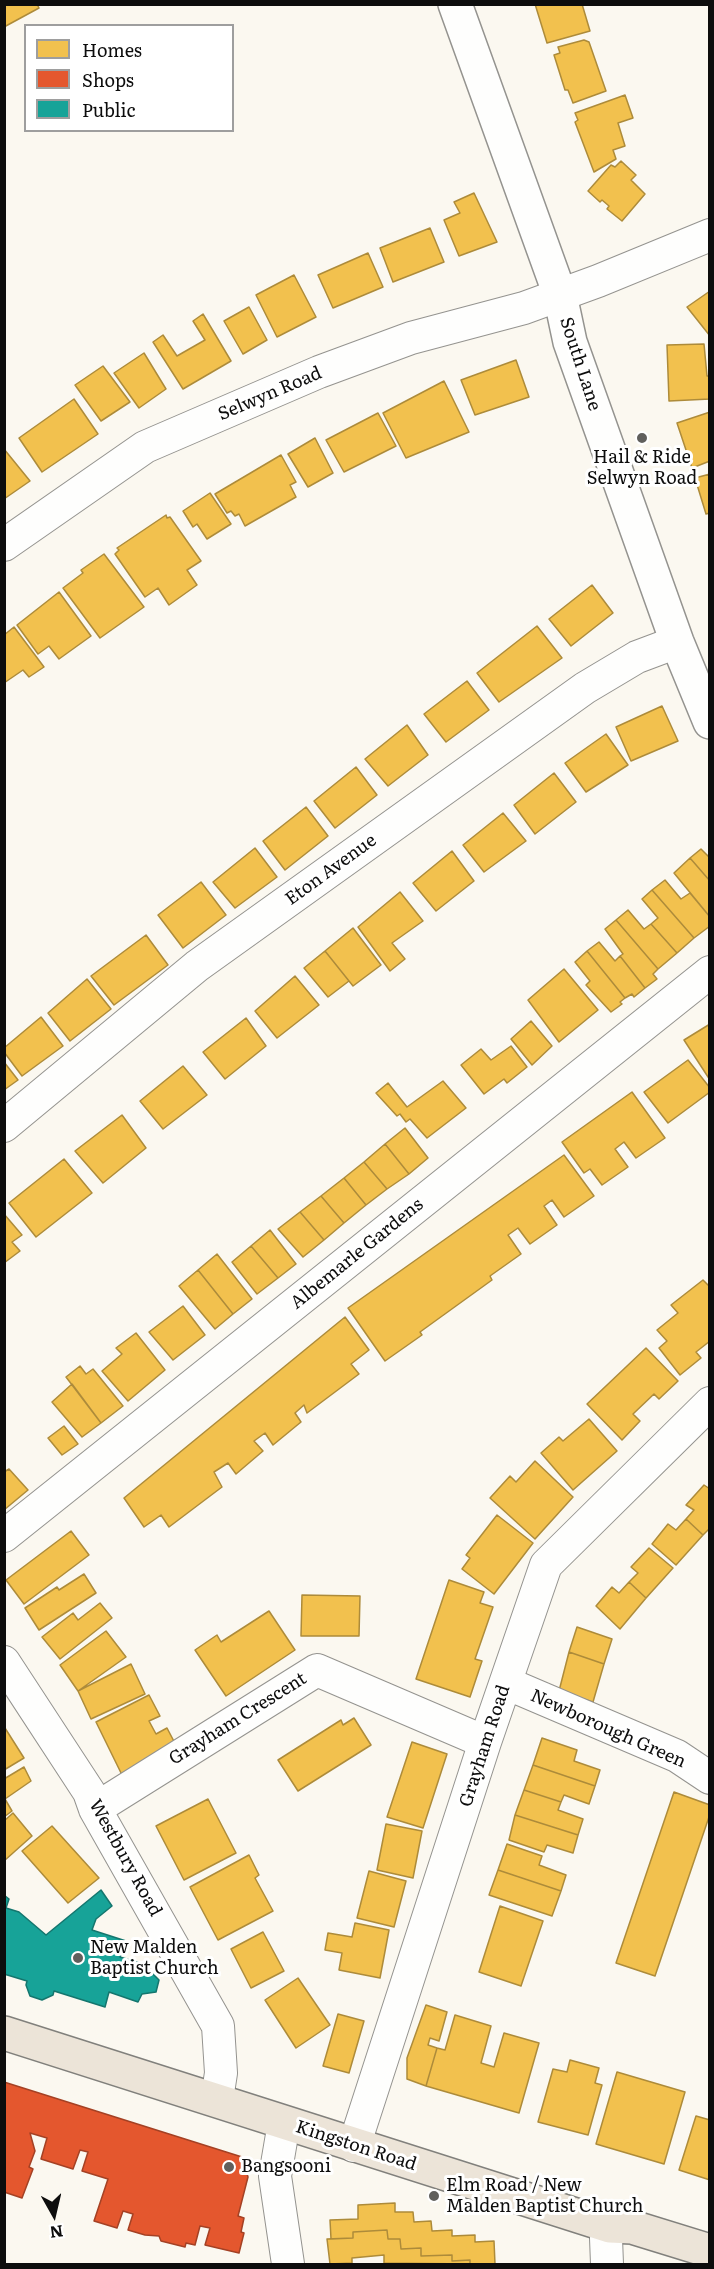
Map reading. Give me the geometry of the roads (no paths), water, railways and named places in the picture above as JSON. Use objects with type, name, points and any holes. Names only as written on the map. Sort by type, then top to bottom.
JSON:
[{"type":"main road","name":"Kingston Road","points":[[4,2033],[610,2226],[632,2227],[710,2251]]},
{"type":"street","name":"South Lane","points":[[455,4],[560,295],[570,342],[677,642],[710,722]]},
{"type":"street","name":"Selwyn Road","points":[[4,545],[145,447],[319,372],[411,338],[524,308],[710,235]]},
{"type":"street","name":"Eton Avenue","points":[[4,1126],[216,952],[585,688],[637,657],[677,642]]},
{"type":"street","name":"Albemarle Gardens","points":[[4,1536],[710,972]]},
{"type":"street","name":"Grayham Road","points":[[354,2146],[485,1742],[546,1565],[710,1402]]},
{"type":"street","name":"Westbury Road","points":[[4,1662],[89,1792],[95,1809],[218,2026],[221,2073],[217,2099]]},
{"type":"street","name":"Grayham Crescent","points":[[95,1809],[317,1670],[485,1742]]},
{"type":"street","name":"Newborough Green","points":[[506,1683],[677,1756],[710,1778]]},
{"type":"street","points":[[284,2123],[275,2176],[288,2265]]},
{"type":"street","points":[[607,2265],[606,2238],[610,2226]]},
{"type":"place","name":"Hail & Ride Selwyn Road","points":[[642,438]]},
{"type":"place","name":"New Malden Baptist Church","points":[[78,1958]]},
{"type":"place","name":"Bangsooni","points":[[229,2167]]},
{"type":"place","name":"Elm Road / New Malden Baptist Church","points":[[434,2196]]}]
